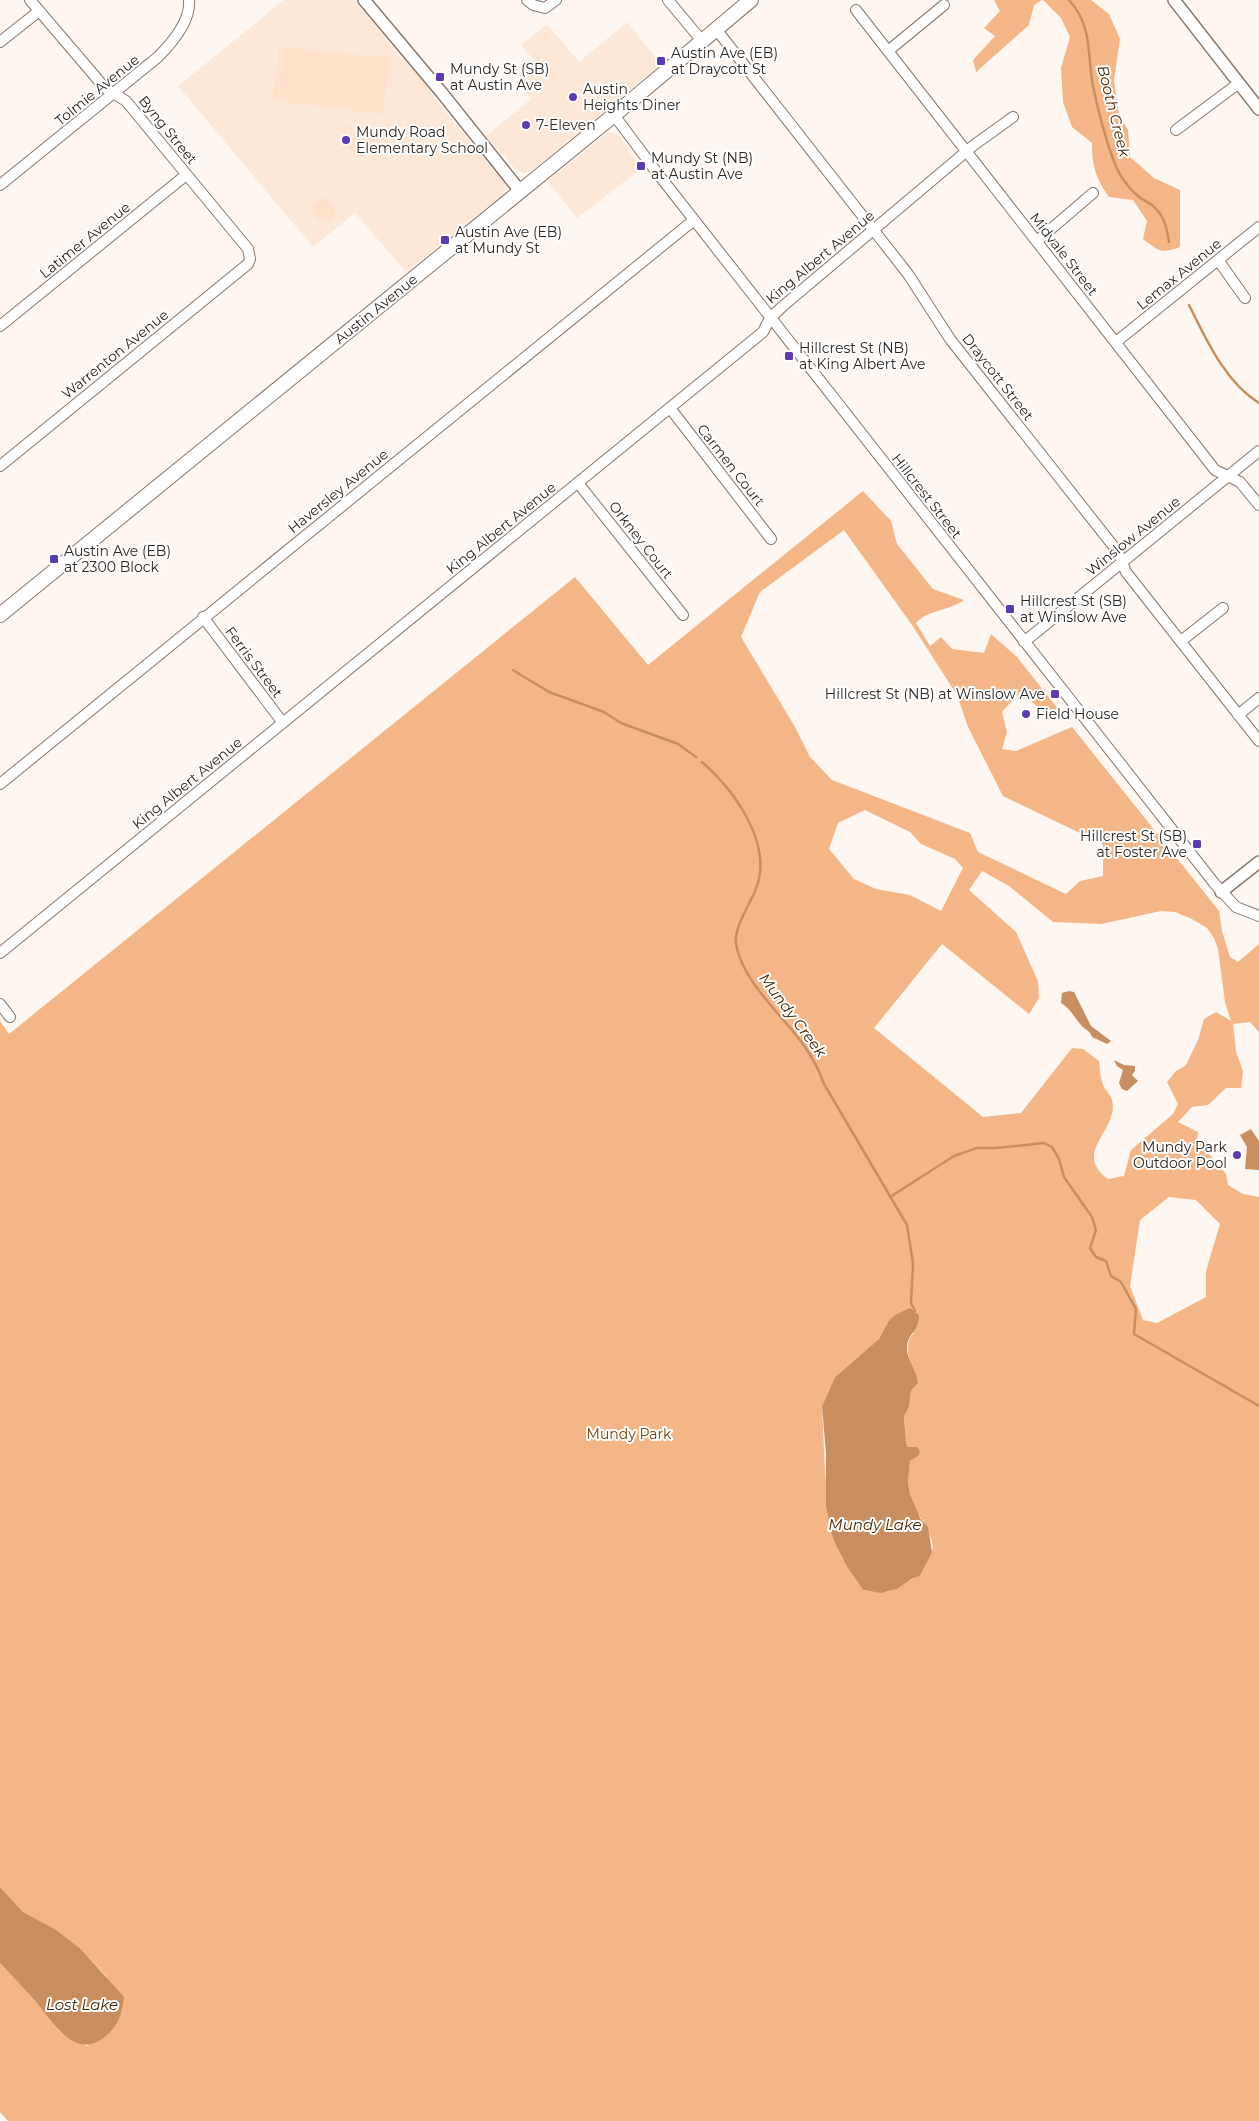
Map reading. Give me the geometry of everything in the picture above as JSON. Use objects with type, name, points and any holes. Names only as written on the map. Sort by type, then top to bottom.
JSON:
[{"type":"main road","name":"Austin Avenue","points":[[0,615],[614,115],[751,0]]},
{"type":"street","name":"Byng Street","points":[[30,0],[105,88],[126,101],[248,249],[250,256],[248,264]]},
{"type":"street","name":"Tolmie Avenue","points":[[0,185],[114,94],[169,47],[187,16],[190,0]]},
{"type":"street","points":[[364,0],[442,93],[520,191]]},
{"type":"street","points":[[527,0],[539,7],[545,8],[556,0]]},
{"type":"street","points":[[668,0],[702,41]]},
{"type":"street","points":[[1174,0],[1259,109]]},
{"type":"street","points":[[888,51],[944,5]]},
{"type":"street","name":"Midvale Street","points":[[856,10],[1215,470],[1240,482],[1259,505]]},
{"type":"street","points":[[0,42],[39,11]]},
{"type":"street","name":"Draycott Street","points":[[716,29],[912,280],[946,333],[1118,552],[1126,572],[1259,741]]},
{"type":"street","points":[[1176,130],[1238,83]]},
{"type":"street","name":"Hillcrest Street","points":[[614,115],[770,318],[1221,892],[1236,907],[1259,916]]},
{"type":"street","name":"King Albert Avenue","points":[[0,953],[763,332],[770,318],[966,152],[998,126],[1013,117]]},
{"type":"street","name":"Latimer Avenue","points":[[0,326],[186,175]]},
{"type":"street","points":[[1036,241],[1093,193]]},
{"type":"street","name":"Haversley Avenue","points":[[0,784],[694,220]]},
{"type":"street","name":"Lemax Avenue","points":[[1116,342],[1259,227]]},
{"type":"street","points":[[1218,260],[1245,298]]},
{"type":"street","name":"Warrenton Avenue","points":[[0,466],[248,264]]},
{"type":"street","name":"Carmen Court","points":[[670,408],[771,539]]},
{"type":"street","name":"Winslow Avenue","points":[[1024,642],[1259,451]]},
{"type":"street","name":"Orkney Court","points":[[578,483],[683,615]]},
{"type":"street","points":[[1181,641],[1224,608]]},
{"type":"street","name":"Ferris Street","points":[[203,618],[283,723]]},
{"type":"street","points":[[1238,715],[1259,698]]},
{"type":"street","points":[[1221,892],[1259,862]]},
{"type":"street","points":[[0,1004],[10,1017]]},
{"type":"shaded area","name":"Mundy Road Elementary School","points":[[284,0],[354,0],[402,59],[408,62],[431,88],[432,95],[505,184],[505,191],[501,196],[406,272],[355,213],[313,247],[178,86]]},
{"type":"shaded area","points":[[627,22],[661,64],[534,169],[523,173],[515,169],[486,136],[531,99],[517,82],[538,65],[521,45],[547,24],[579,62]]},
{"type":"shaded area","points":[[279,47],[390,58],[383,114],[273,101]]},
{"type":"shaded area","points":[[317,122],[353,127],[362,126],[364,133],[372,126],[378,126],[386,137],[358,159],[346,143],[358,134],[353,129]]},
{"type":"shaded area","points":[[609,132],[619,136],[641,169],[577,218],[547,181]]},
{"type":"shaded area","points":[[325,196],[334,208],[334,220],[331,223],[319,221],[309,208]]},
{"type":"green space","points":[[994,0],[1042,0],[1034,5],[1029,25],[976,72],[973,60],[995,36],[984,28],[1000,11]]},
{"type":"green space","points":[[1043,0],[1091,0],[1109,14],[1120,39],[1114,80],[1119,115],[1128,130],[1130,157],[1154,178],[1180,190],[1180,247],[1164,251],[1143,239],[1147,221],[1133,200],[1109,197],[1101,184],[1094,166],[1092,143],[1072,127],[1063,102],[1061,68],[1070,37],[1061,18]]},
{"type":"green space","name":"Mundy Park","points":[[863,491],[891,521],[897,544],[933,589],[964,600],[958,604],[933,612],[916,623],[930,646],[941,637],[952,649],[984,653],[991,634],[1017,657],[1063,715],[1048,715],[1020,692],[1002,712],[1007,732],[1002,749],[1016,751],[1072,727],[1219,911],[1222,931],[1230,957],[1238,962],[1259,944],[1259,1032],[1250,1022],[1233,1024],[1236,1052],[1243,1071],[1241,1088],[1226,1088],[1208,1105],[1192,1107],[1178,1122],[1198,1132],[1197,1140],[1226,1174],[1228,1185],[1243,1194],[1259,1197],[1259,2121],[8,2121],[0,2112],[0,1963],[59,2030],[71,2039],[88,2046],[107,1977],[81,1949],[55,1929],[23,1912],[0,1887],[0,1021],[9,1034],[575,577],[648,665]],"holes":[[[844,530],[912,625],[957,695],[968,727],[1003,796],[1103,844],[1103,876],[1080,881],[1066,894],[978,852],[970,833],[832,780],[810,757],[795,727],[741,637],[760,592]],[[865,810],[910,832],[921,844],[955,859],[963,868],[941,911],[910,895],[876,889],[854,879],[829,849],[838,823]],[[982,871],[1009,886],[1053,922],[1101,924],[1161,911],[1175,912],[1207,928],[1214,938],[1218,949],[1225,1002],[1231,1021],[1216,1012],[1204,1019],[1198,1040],[1186,1065],[1175,1072],[1167,1082],[1178,1104],[1173,1114],[1131,1150],[1124,1176],[1108,1179],[1098,1169],[1094,1159],[1095,1150],[1110,1121],[1113,1111],[1112,1100],[1103,1084],[1099,1061],[1083,1049],[1072,1048],[1021,1113],[983,1117],[874,1028],[942,944],[1029,1014],[1039,998],[1038,981],[1016,932],[969,890]],[[1169,1197],[1196,1200],[1220,1224],[1206,1271],[1206,1297],[1157,1323],[1143,1320],[1130,1286],[1140,1220]],[[888,1322],[914,1333],[910,1339],[908,1351],[918,1383],[911,1391],[909,1407],[904,1416],[906,1443],[908,1447],[917,1447],[916,1456],[910,1461],[908,1482],[917,1513],[924,1522],[932,1541],[933,1549],[920,1576],[890,1591],[875,1592],[863,1590],[847,1567],[833,1539],[825,1471],[822,1406],[835,1377],[879,1339]]]},
{"type":"water","points":[[1074,992],[1091,1026],[1111,1041],[1107,1044],[1092,1037],[1070,1010],[1061,1003],[1062,993]]},
{"type":"water","points":[[1114,1060],[1124,1065],[1135,1066],[1135,1071],[1132,1075],[1138,1081],[1127,1091],[1122,1089],[1119,1083],[1123,1070],[1117,1066]]},
{"type":"water","points":[[1251,1129],[1259,1141],[1259,1170],[1245,1169],[1247,1147],[1240,1135]]},
{"type":"water","name":"Mundy Lake","points":[[910,1308],[919,1315],[918,1324],[907,1345],[909,1359],[916,1373],[918,1383],[911,1391],[909,1407],[904,1416],[906,1443],[908,1447],[917,1447],[920,1451],[919,1455],[910,1461],[908,1482],[910,1494],[920,1518],[928,1527],[932,1552],[920,1576],[911,1579],[897,1589],[881,1593],[863,1590],[847,1567],[833,1539],[826,1506],[826,1453],[822,1406],[835,1377],[879,1339],[888,1322],[895,1315]]},
{"type":"water","name":"Lost Lake","points":[[0,1887],[23,1912],[55,1929],[81,1949],[124,1997],[122,2010],[116,2025],[102,2039],[92,2044],[82,2044],[73,2041],[57,2028],[0,1963]]},
{"type":"waterway","name":"Booth Creek","points":[[1069,0],[1077,10],[1086,30],[1095,95],[1114,162],[1130,189],[1153,206],[1161,215],[1169,242]]},
{"type":"waterway","name":"Booth Creek","points":[[1189,305],[1226,372],[1236,384],[1259,403]]},
{"type":"waterway","name":"Mundy Creek","points":[[513,670],[549,692],[604,712],[621,723],[678,744],[696,757]]},
{"type":"waterway","name":"Mundy Creek","points":[[702,762],[715,774],[739,804],[756,838],[760,856],[760,874],[755,891],[737,931],[736,944],[740,958],[754,984],[803,1044],[818,1068],[824,1084],[907,1225],[913,1263],[911,1303],[915,1311]]},
{"type":"waterway","points":[[890,1197],[954,1156],[977,1148],[1044,1143],[1052,1147],[1059,1159],[1064,1177],[1092,1217],[1096,1230],[1090,1248],[1096,1257],[1106,1261],[1111,1276],[1121,1282],[1136,1309],[1134,1334],[1259,1406]]},
{"type":"place","name":"Austin Ave (EB) at Draycott St","points":[[661,61]]},
{"type":"place","name":"Mundy St (SB) at Austin Ave","points":[[440,77]]},
{"type":"place","name":"Austin Heights Diner","points":[[573,97]]},
{"type":"place","name":"7-Eleven","points":[[526,125]]},
{"type":"place","name":"Mundy Road Elementary School","points":[[346,140]]},
{"type":"place","name":"Mundy St (NB) at Austin Ave","points":[[641,166]]},
{"type":"place","name":"Austin Ave (EB) at Mundy St","points":[[445,240]]},
{"type":"place","name":"Hillcrest St (NB) at King Albert Ave","points":[[789,356]]},
{"type":"place","name":"Austin Ave (EB) at 2300 Block","points":[[54,559]]},
{"type":"place","name":"Hillcrest St (SB) at Winslow Ave","points":[[1010,609]]},
{"type":"place","name":"Hillcrest St (NB) at Winslow Ave","points":[[1055,694]]},
{"type":"place","name":"Field House","points":[[1026,714]]},
{"type":"place","name":"Hillcrest St (SB) at Foster Ave","points":[[1197,844]]},
{"type":"place","name":"Mundy Park Outdoor Pool","points":[[1237,1155]]}]
